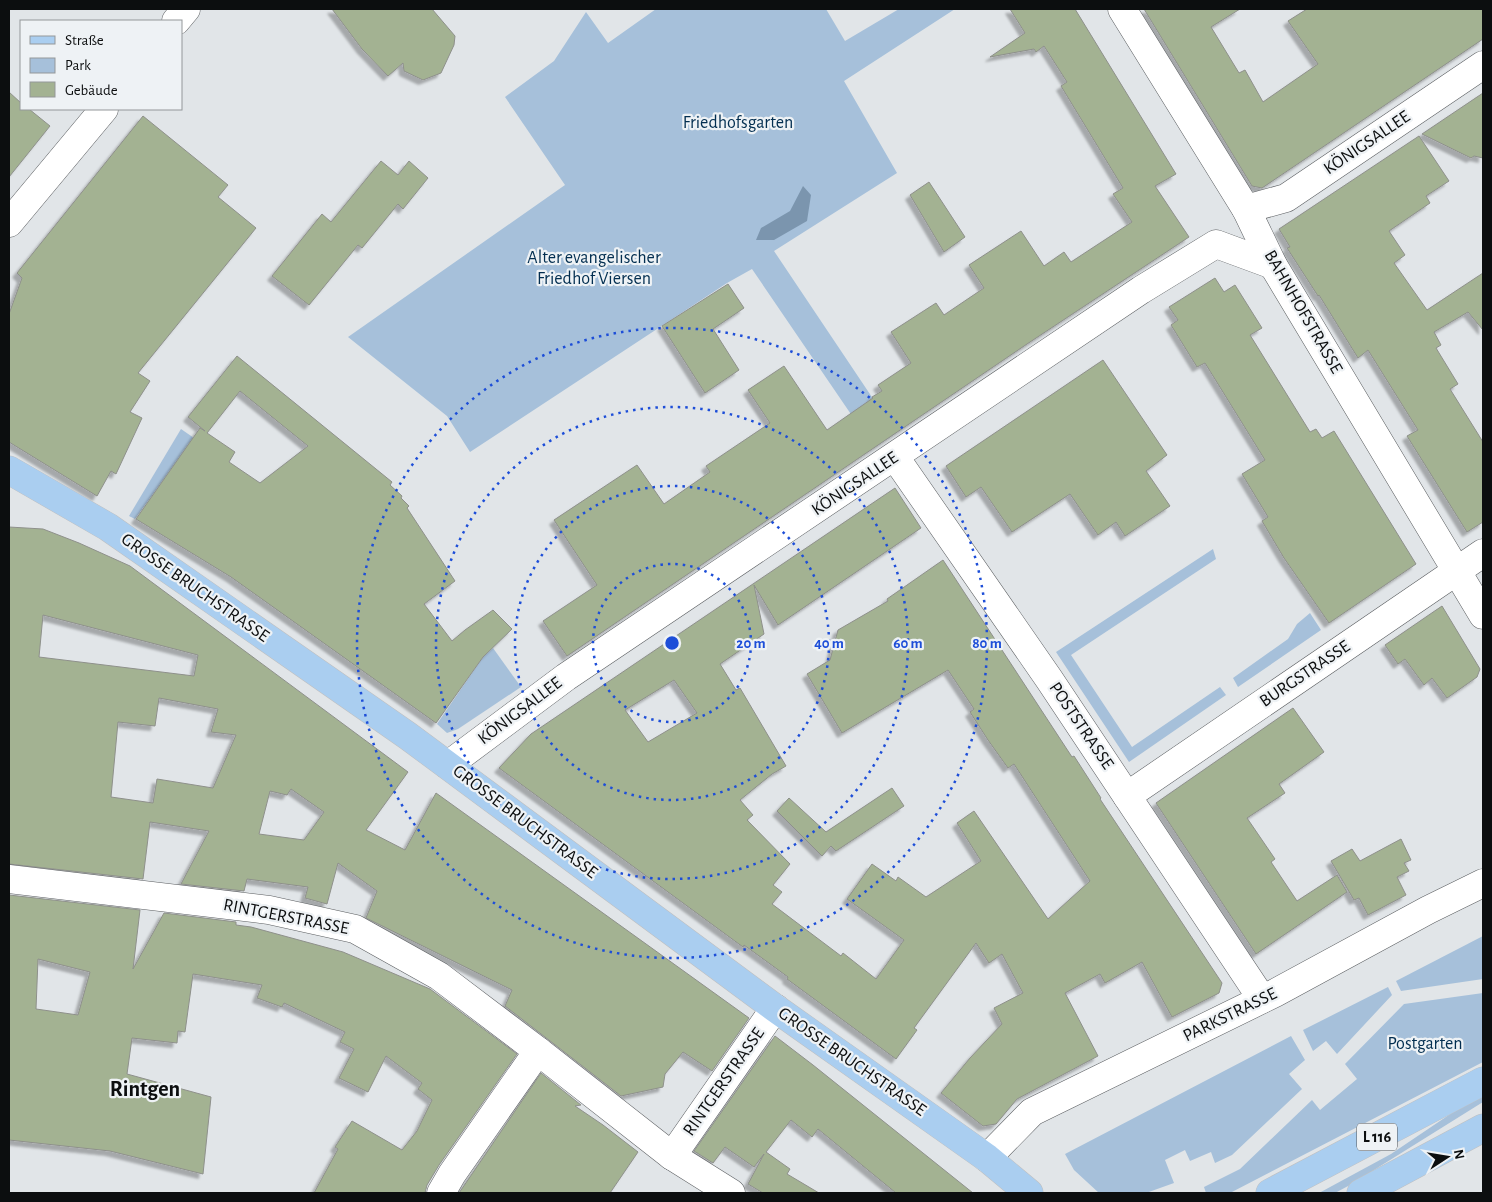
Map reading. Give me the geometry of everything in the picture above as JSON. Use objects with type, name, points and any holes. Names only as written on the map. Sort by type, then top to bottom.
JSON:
[{"type":"main road","name":"GROSSE BRUCHSTRASSE","points":[[9,470],[108,527],[448,765],[775,1008],[987,1158],[1029,1193]]},
{"type":"main road","name":"L 116","points":[[1270,1193],[1483,1081]]},
{"type":"main road","name":"L 116","points":[[1361,1193],[1483,1128]]},
{"type":"street","points":[[177,20],[186,9]]},
{"type":"street","name":"BAHNHOFSTRASSE","points":[[1122,9],[1246,209],[1273,265],[1483,615]]},
{"type":"street","name":"KÖNIGSALLEE","points":[[1246,209],[1286,198],[1483,65]]},
{"type":"street","points":[[9,223],[103,110]]},
{"type":"street","name":"KÖNIGSALLEE","points":[[448,765],[566,677],[1141,290],[1216,244],[1273,265]]},
{"type":"street","name":"POSTSTRASSE","points":[[895,457],[1049,679],[1262,999]]},
{"type":"street","name":"BURGSTRASSE","points":[[1127,796],[1483,553]]},
{"type":"street","name":"RINTGERSTRASSE","points":[[9,879],[269,910],[355,929],[439,976],[672,1156],[731,1193]]},
{"type":"street","name":"PARKSTRASSE","points":[[987,1158],[1032,1112],[1262,999],[1428,910],[1483,883]]},
{"type":"street","name":"RINTGERSTRASSE","points":[[672,1156],[775,1008]]},
{"type":"street","points":[[441,1193],[452,1174],[538,1051]]},
{"type":"green space","points":[[656,9],[826,9],[845,41],[899,9],[955,9],[844,81],[897,173],[774,251],[896,433],[874,448],[752,269],[727,283],[470,452],[447,416],[348,337],[565,185],[505,97],[554,61],[586,12],[608,43]]},
{"type":"green space","points":[[181,429],[194,438],[135,519],[129,516]]},
{"type":"green space","points":[[1213,549],[1216,559],[1071,655],[1132,747],[1220,687],[1226,695],[1129,762],[1056,652]]},
{"type":"green space","points":[[1310,613],[1321,630],[1238,687],[1233,678],[1288,639],[1297,624]]},
{"type":"green space","points":[[493,648],[521,687],[458,729],[447,733],[437,724],[483,657]]},
{"type":"green space","points":[[1483,936],[1483,979],[1401,991],[1396,981]]},
{"type":"green space","points":[[1388,987],[1392,995],[1337,1054],[1326,1041],[1313,1051],[1303,1030]]},
{"type":"green space","name":"Postgarten","points":[[1483,993],[1483,1062],[1230,1193],[1206,1193],[1204,1187],[1240,1169],[1312,1100],[1320,1110],[1357,1079],[1345,1064],[1404,1004]]},
{"type":"green space","points":[[1291,1036],[1305,1060],[1289,1074],[1302,1089],[1232,1155],[1215,1163],[1211,1152],[1190,1161],[1185,1150],[1165,1160],[1174,1183],[1146,1193],[1099,1193],[1074,1170],[1065,1154]]},
{"type":"green space","points":[[1483,1092],[1483,1102],[1350,1185],[1335,1193],[1319,1193],[1391,1154]]},
{"type":"shaded area","points":[[803,186],[811,195],[807,221],[774,240],[756,240],[761,228],[790,211]]},
{"type":"building","points":[[332,9],[432,9],[455,36],[454,45],[441,73],[423,80],[404,71],[403,63],[388,76],[362,49]]},
{"type":"building","points":[[1010,9],[1075,9],[1176,174],[1155,186],[1189,237],[1027,344],[567,656],[543,621],[597,585],[554,520],[637,465],[664,504],[710,472],[706,466],[770,423],[748,390],[784,366],[827,430],[882,391],[878,385],[911,363],[891,332],[936,303],[944,315],[984,288],[969,265],[1021,231],[1044,266],[1064,252],[1071,262],[1132,222],[1113,194],[1123,188],[1061,86],[1067,82],[1044,46],[1036,52],[1034,49],[990,57],[1025,33]]},
{"type":"building","points":[[1144,9],[1240,9],[1211,27],[1239,73],[1245,70],[1263,102],[1318,64],[1288,21],[1307,9],[1483,9],[1483,39],[1262,188],[1252,186]]},
{"type":"building","points":[[9,92],[20,102],[20,110],[30,110],[50,126],[9,177]]},
{"type":"building","points":[[1483,93],[1483,158],[1474,156],[1471,158],[1422,134]]},
{"type":"building","points":[[143,116],[228,185],[218,197],[256,228],[138,373],[150,381],[130,412],[142,418],[116,474],[111,471],[97,496],[9,442],[9,314],[22,278],[17,273]]},
{"type":"building","points":[[1419,136],[1449,181],[1426,196],[1430,203],[1389,231],[1405,255],[1394,263],[1427,310],[1483,273],[1483,330],[1468,312],[1434,332],[1441,345],[1436,348],[1458,384],[1450,389],[1483,442],[1483,522],[1467,532],[1407,436],[1418,430],[1368,350],[1358,358],[1287,248],[1290,247],[1279,229]]},
{"type":"building","points":[[381,161],[398,175],[409,161],[428,178],[403,209],[398,204],[362,248],[358,245],[309,305],[272,276],[322,214],[331,222]]},
{"type":"building","points":[[929,182],[965,237],[944,252],[910,195]]},
{"type":"building","points":[[1215,278],[1224,292],[1235,285],[1262,328],[1250,335],[1310,432],[1316,429],[1322,438],[1334,431],[1416,564],[1329,623],[1284,558],[1262,521],[1268,517],[1242,474],[1265,460],[1205,363],[1197,367],[1171,325],[1178,320],[1169,307]]},
{"type":"building","points":[[728,284],[744,308],[713,329],[739,370],[705,393],[662,326]]},
{"type":"building","points":[[237,356],[392,482],[390,485],[402,496],[401,498],[409,506],[407,508],[455,581],[424,604],[452,641],[493,610],[512,629],[483,657],[436,723],[231,577],[136,519],[200,428],[205,431],[188,417]],"holes":[[[240,391],[308,446],[260,483],[229,462],[235,452],[207,433]]]},
{"type":"building","points":[[1103,360],[1167,455],[1146,471],[1170,506],[1125,536],[1116,522],[1098,535],[1070,494],[1012,532],[981,487],[966,497],[946,466]]},
{"type":"building","points":[[895,488],[921,528],[778,625],[754,585],[764,634],[720,664],[736,690],[740,688],[786,766],[772,774],[740,800],[753,815],[747,820],[790,864],[773,885],[782,892],[772,904],[841,956],[843,953],[876,979],[904,940],[847,899],[872,864],[896,881],[898,877],[926,897],[981,861],[957,823],[974,811],[1048,919],[1090,881],[1014,764],[1008,768],[988,740],[970,712],[974,709],[948,670],[842,733],[807,674],[830,660],[838,630],[888,601],[887,599],[943,560],[1222,983],[1219,993],[1172,1017],[1142,962],[1105,983],[1100,974],[1065,993],[1098,1056],[1017,1099],[996,1124],[983,1126],[941,1093],[1002,1024],[994,1008],[1023,993],[1002,954],[989,963],[976,943],[914,1028],[917,1030],[896,1059],[787,979],[788,977],[744,945],[743,947],[499,768],[531,734]],"holes":[[[674,680],[697,713],[648,742],[625,710]]]},
{"type":"building","points":[[9,527],[43,529],[130,566],[408,772],[366,830],[405,850],[436,793],[749,1018],[712,1071],[683,1052],[665,1074],[663,1087],[621,1096],[505,1006],[512,990],[366,918],[377,891],[338,863],[327,904],[305,898],[308,887],[247,879],[244,891],[181,884],[209,831],[150,822],[143,879],[9,864]],"holes":[[[43,615],[198,655],[194,676],[39,657]],[[159,698],[218,709],[211,732],[236,735],[213,788],[157,779],[153,803],[111,797],[118,722],[155,726]],[[291,789],[324,812],[304,840],[259,834],[270,791],[287,795]]]},
{"type":"building","points":[[1442,606],[1480,669],[1477,677],[1447,698],[1432,678],[1424,685],[1405,659],[1398,664],[1385,645]]},
{"type":"building","points":[[1293,708],[1324,752],[1279,784],[1285,793],[1247,818],[1275,859],[1271,862],[1297,901],[1337,875],[1347,892],[1256,954],[1156,803]]},
{"type":"building","points":[[892,788],[904,806],[836,851],[831,846],[822,856],[777,811],[789,798],[826,832]]},
{"type":"building","points":[[1401,839],[1411,860],[1404,863],[1409,871],[1397,877],[1406,895],[1368,915],[1359,898],[1354,900],[1331,861],[1352,849],[1360,861]]},
{"type":"building","points":[[9,895],[140,910],[133,969],[164,913],[236,922],[236,925],[251,927],[343,952],[430,989],[517,1054],[439,1165],[427,1185],[425,1193],[314,1193],[338,1149],[335,1147],[352,1121],[402,1150],[417,1131],[432,1100],[418,1089],[422,1083],[386,1056],[368,1092],[339,1078],[354,1049],[340,1042],[345,1032],[284,1003],[282,1007],[257,998],[262,985],[193,974],[185,1032],[178,1031],[177,1043],[132,1038],[127,1074],[211,1097],[203,1174],[110,1151],[9,1140]],"holes":[[[38,959],[90,972],[78,1015],[36,1009]]]},
{"type":"building","points":[[775,1036],[973,1193],[896,1193],[818,1129],[812,1137],[791,1120],[766,1152],[790,1169],[787,1174],[819,1193],[763,1193],[748,1184],[764,1154],[754,1167],[725,1147],[713,1163],[694,1151]]},
{"type":"building","points":[[541,1073],[581,1105],[575,1106],[638,1152],[610,1193],[459,1193]]},
{"type":"district","name":"Rintgen","points":[[145,1089]]},
{"type":"park label","name":"Friedhofsgarten","points":[[738,123]]},
{"type":"park label","name":"Alter evangelischer Friedhof Viersen","points":[[594,268]]}]
